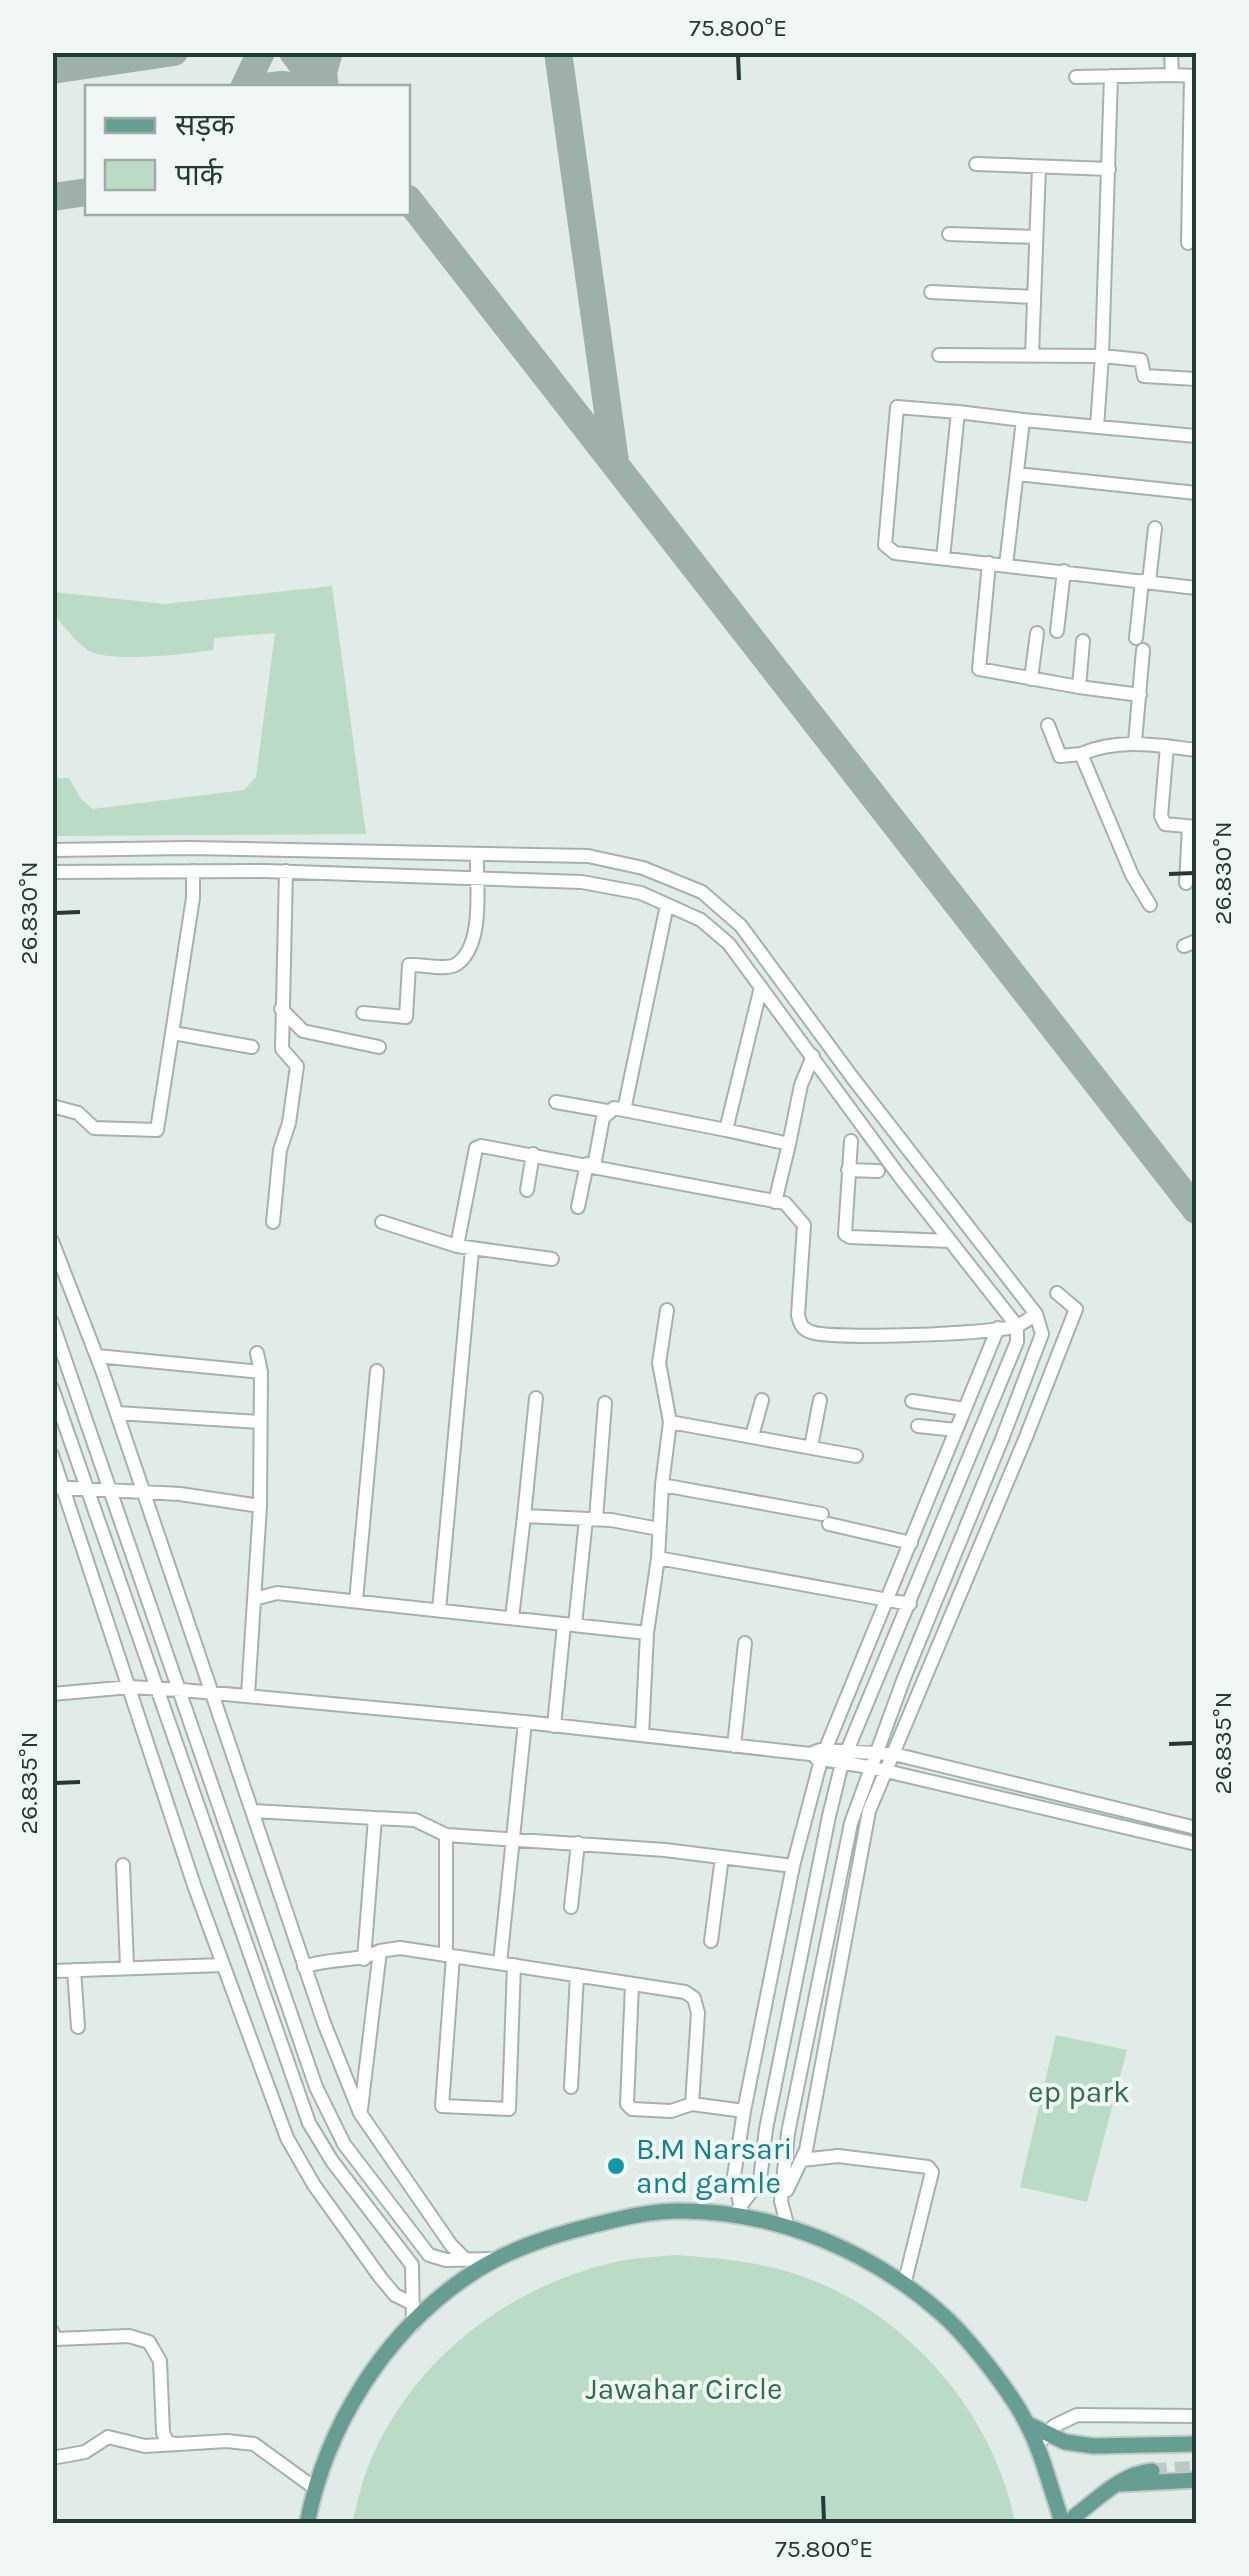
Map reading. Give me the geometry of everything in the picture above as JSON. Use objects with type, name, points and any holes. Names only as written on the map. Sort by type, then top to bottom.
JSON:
[{"type":"main road","points":[[307,2524],[332,2441],[358,2390],[437,2299],[458,2283],[540,2239],[625,2217],[681,2210],[737,2212],[823,2239],[885,2270],[946,2318],[1002,2384],[1028,2424],[1063,2524]]},
{"type":"main road","points":[[1028,2424],[1065,2442],[1092,2446],[1196,2444]]},
{"type":"main road","points":[[1073,2524],[1075,2516],[1116,2484],[1134,2473],[1152,2471]]},
{"type":"main road","points":[[1116,2484],[1196,2480]]},
{"type":"street","points":[[1172,52],[1172,75]]},
{"type":"street","points":[[1097,427],[1111,76]]},
{"type":"street","points":[[1076,77],[1194,76],[1188,244]]},
{"type":"street","points":[[976,164],[1109,168]]},
{"type":"street","points":[[1032,355],[1038,167]]},
{"type":"street","points":[[949,234],[1036,237]]},
{"type":"street","points":[[930,292],[1034,296]]},
{"type":"street","points":[[939,355],[1102,356],[1141,360],[1144,376],[1196,379]]},
{"type":"street","points":[[1196,436],[896,407],[885,545],[895,553],[1196,588]]},
{"type":"street","points":[[943,558],[958,412]]},
{"type":"street","points":[[1006,565],[1023,420]]},
{"type":"street","points":[[1017,474],[1196,493]]},
{"type":"street","points":[[1136,742],[1139,644],[1155,528]]},
{"type":"street","points":[[988,564],[979,669],[1140,695]]},
{"type":"street","points":[[1057,631],[1064,572]]},
{"type":"street","points":[[1032,679],[1037,633]]},
{"type":"street","points":[[1078,687],[1083,642]]},
{"type":"street","points":[[1048,725],[1060,756],[1080,754],[1100,745],[1136,742],[1196,750]]},
{"type":"street","points":[[1167,746],[1161,816],[1165,824],[1193,827],[1186,882]]},
{"type":"street","points":[[1080,754],[1125,859],[1150,905]]},
{"type":"street","points":[[52,850],[588,856],[643,868],[702,892],[740,926],[1036,1314],[1042,1334],[874,1752],[851,1823],[788,2132],[782,2201],[788,2228]]},
{"type":"street","points":[[273,1222],[280,1150],[289,1123],[297,1066],[282,1048],[294,851]]},
{"type":"street","points":[[364,1013],[406,1018],[409,965],[449,966],[460,961],[478,925],[476,855]]},
{"type":"street","points":[[52,1106],[78,1114],[94,1128],[157,1130],[193,871]]},
{"type":"street","points":[[52,872],[290,872],[582,882],[640,893],[701,920],[728,944],[1017,1326],[1017,1342],[844,1757],[774,2090],[760,2180],[737,2212]]},
{"type":"street","points":[[624,1110],[667,905]]},
{"type":"street","points":[[726,1130],[761,987]]},
{"type":"street","points":[[282,1010],[302,1031],[380,1048]]},
{"type":"street","points":[[173,1033],[252,1047]]},
{"type":"street","points":[[776,1202],[801,1085],[813,1056]]},
{"type":"street","points":[[556,1102],[607,1111],[614,1108],[789,1144]]},
{"type":"street","points":[[578,1207],[607,1111]]},
{"type":"street","points":[[851,1141],[844,1227],[850,1238],[950,1241]]},
{"type":"street","points":[[456,1246],[476,1148],[481,1146],[785,1202],[804,1225],[798,1315],[800,1324],[811,1332],[890,1336],[998,1328],[1017,1326],[1036,1314]]},
{"type":"street","points":[[527,1190],[532,1154]]},
{"type":"street","points":[[848,1170],[878,1171]]},
{"type":"street","points":[[382,1222],[472,1250],[552,1259]]},
{"type":"street","points":[[52,1241],[97,1356],[304,1966],[360,2113],[466,2260]]},
{"type":"street","points":[[439,1610],[472,1250]]},
{"type":"street","points":[[782,2201],[802,2160],[810,2131],[869,1811],[1076,1309],[1057,1293]]},
{"type":"street","points":[[642,1734],[646,1633],[658,1558],[670,1422],[659,1363],[667,1310]]},
{"type":"street","points":[[52,1322],[316,2086],[344,2144],[430,2255],[466,2260],[501,2258]]},
{"type":"street","points":[[737,2212],[734,2176],[744,2111],[818,1755],[887,1600],[998,1328]]},
{"type":"street","points":[[248,1695],[260,1506],[261,1372],[257,1353]]},
{"type":"street","points":[[97,1356],[261,1372]]},
{"type":"street","points":[[356,1601],[377,1372]]},
{"type":"street","points":[[52,1388],[309,2123],[332,2161],[412,2266],[412,2325]]},
{"type":"street","points":[[512,1618],[536,1398]]},
{"type":"street","points":[[752,1436],[762,1400]]},
{"type":"street","points":[[811,1448],[820,1400]]},
{"type":"street","points":[[912,1401],[965,1408]]},
{"type":"street","points":[[554,1726],[591,1519],[605,1403]]},
{"type":"street","points":[[117,1413],[260,1422]]},
{"type":"street","points":[[670,1422],[856,1456]]},
{"type":"street","points":[[918,1426],[956,1430]]},
{"type":"street","points":[[52,1455],[59,1488],[286,2138],[314,2185],[380,2277],[395,2295],[413,2304]]},
{"type":"street","points":[[662,1485],[825,1519],[911,1542]]},
{"type":"street","points":[[59,1488],[112,1488],[260,1506]]},
{"type":"street","points":[[524,1516],[591,1519],[659,1529]]},
{"type":"street","points":[[658,1558],[910,1604]]},
{"type":"street","points":[[254,1598],[276,1594],[356,1601],[646,1633]]},
{"type":"street","points":[[734,1746],[745,1642]]},
{"type":"street","points":[[52,1694],[130,1687],[212,1692],[818,1755],[894,1754],[1196,1828]]},
{"type":"street","points":[[446,1835],[450,1956],[442,2106],[509,2110],[507,1964],[513,1838],[525,1722]]},
{"type":"street","points":[[844,1757],[869,1768],[1196,1844]]},
{"type":"street","points":[[253,1811],[416,1820],[446,1835],[792,1866]]},
{"type":"street","points":[[364,1959],[374,1818]]},
{"type":"street","points":[[570,1907],[578,1844]]},
{"type":"street","points":[[711,1941],[722,1857]]},
{"type":"street","points":[[123,1866],[127,1968]]},
{"type":"street","points":[[304,1966],[334,1959],[364,1959],[400,1948],[685,1992],[694,1998],[698,2013],[692,2104]]},
{"type":"street","points":[[360,2113],[380,1951]]},
{"type":"street","points":[[52,1971],[223,1965]]},
{"type":"street","points":[[74,1970],[78,2026]]},
{"type":"street","points":[[570,2086],[577,1975]]},
{"type":"street","points":[[632,1984],[628,2104],[632,2109],[671,2111],[692,2104],[744,2111]]},
{"type":"street","points":[[802,2160],[838,2156],[928,2167],[932,2172],[904,2285]]},
{"type":"street","points":[[52,2331],[55,2339],[129,2336],[150,2342],[160,2362],[163,2432],[174,2444]]},
{"type":"street","points":[[1036,2447],[1064,2419],[1078,2414],[1196,2416]]},
{"type":"street","points":[[52,2458],[85,2452],[108,2436],[145,2446],[254,2444],[316,2489]]},
{"type":"green space","points":[[332,586],[366,834],[53,836],[53,778],[69,778],[81,799],[93,809],[244,790],[256,777],[275,633],[214,638],[213,650],[185,654],[96,654],[86,649],[53,614],[53,592],[165,604]]},
{"type":"green space","name":"ep park","points":[[1056,2035],[1127,2050],[1087,2202],[1020,2187]]},
{"type":"green space","name":"Jawahar Circle","points":[[675,2255],[788,2272],[842,2294],[878,2316],[941,2373],[967,2407],[988,2444],[1015,2523],[352,2523],[366,2472],[383,2434],[405,2399],[461,2339],[494,2314],[568,2276],[615,2262]]},
{"type":"taxiway","points":[[52,70],[174,52]]},
{"type":"taxiway","points":[[245,85],[261,52]]},
{"type":"taxiway","points":[[293,52],[318,85]]},
{"type":"taxiway","points":[[325,85],[323,72],[329,52]]},
{"type":"taxiway","points":[[558,52],[615,462]]},
{"type":"taxiway","points":[[52,197],[85,192]]},
{"type":"taxiway","points":[[410,202],[1196,1210]]},
{"type":"tunnel","points":[[1152,2471],[1196,2468]]},
{"type":"place","name":"B.M Narsari and gamle","points":[[616,2166]]}]
